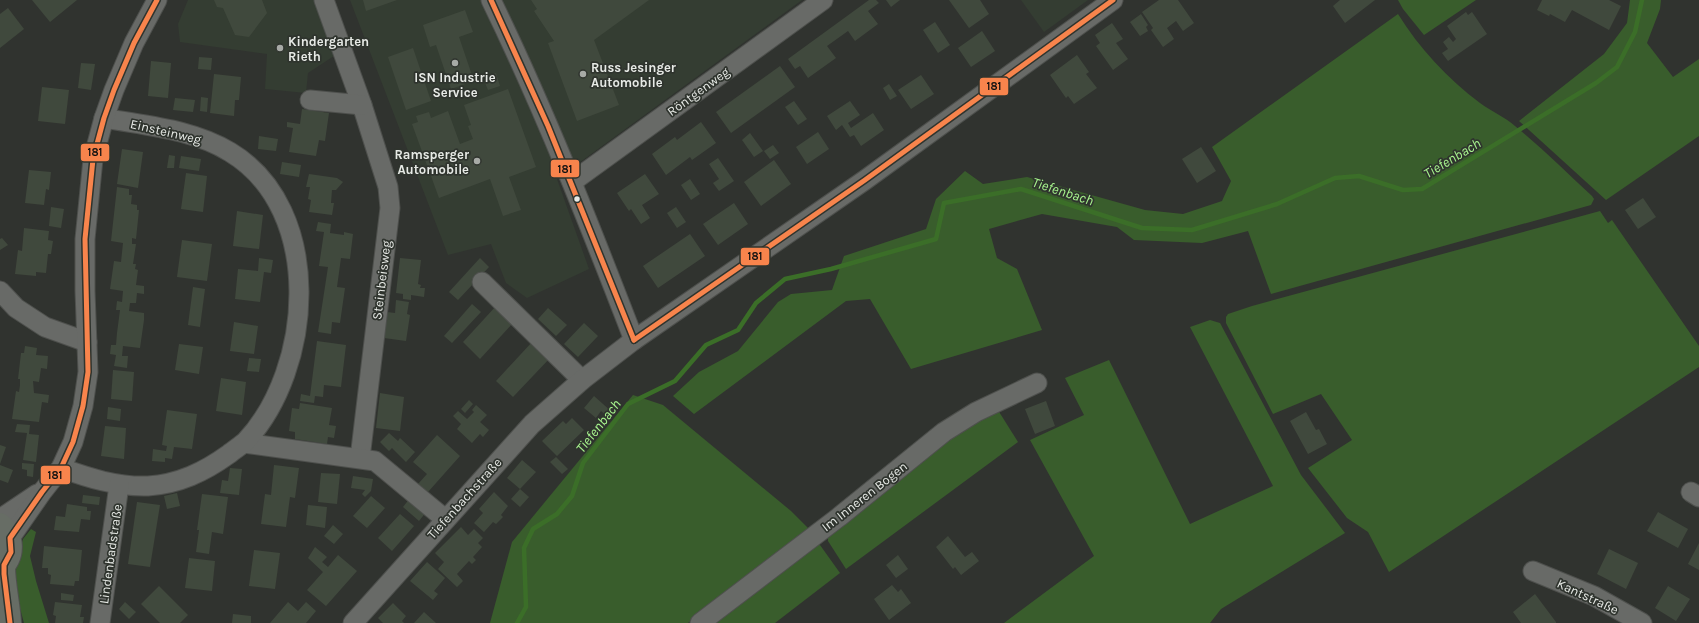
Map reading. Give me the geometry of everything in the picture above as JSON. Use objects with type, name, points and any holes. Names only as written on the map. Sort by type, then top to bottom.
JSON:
[{"type":"main road","points":[[5,531],[12,548],[9,558],[2,567],[10,623]]},
{"type":"main road","points":[[0,619],[2,623]]},
{"type":"street","points":[[5,531],[42,492],[61,468],[73,442],[83,406],[88,372],[86,342],[85,239],[93,159],[104,118],[134,43],[158,0]]},
{"type":"street","name":"Steinbeisweg","points":[[324,0],[362,105],[388,187],[390,208],[360,458]]},
{"type":"street","points":[[491,0],[522,62],[572,182],[634,340]]},
{"type":"street","name":"Röntgenweg","points":[[572,182],[823,0]]},
{"type":"street","name":"Tiefenbachstraße","points":[[353,623],[532,424],[582,380],[634,340],[878,170],[1114,0]]},
{"type":"street","points":[[310,100],[362,105]]},
{"type":"street","name":"Einsteinweg","points":[[61,468],[96,480],[120,485],[148,486],[176,482],[214,465],[244,443],[276,397],[287,369],[298,320],[299,270],[292,240],[282,212],[270,190],[251,169],[231,153],[206,140],[173,130],[104,118]]},
{"type":"street","points":[[482,282],[582,380]]},
{"type":"street","points":[[0,291],[16,308],[45,327],[86,342]]},
{"type":"street","name":"Im Inneren Bogen","points":[[700,623],[839,517],[944,432],[976,412],[1037,383]]},
{"type":"street","points":[[244,443],[375,461],[445,519]]},
{"type":"street","name":"Lindenbadstraße","points":[[100,623],[120,485]]},
{"type":"street","points":[[0,519],[42,492]]},
{"type":"street","name":"Kantstraße","points":[[1533,571],[1594,596],[1642,623]]},
{"type":"shaded area","name":"Kindergarten Rieth","points":[[188,0],[321,0],[340,52],[308,73],[306,93],[265,89],[267,54],[180,42],[178,24]]},
{"type":"shaded area","points":[[350,0],[802,0],[557,179],[589,269],[527,298],[506,283],[491,244],[448,255]]},
{"type":"shaded area","points":[[1021,0],[1088,0],[1044,32]]},
{"type":"green space","points":[[1398,0],[1476,0],[1424,35],[1403,9]]},
{"type":"green space","points":[[1630,0],[1661,0],[1660,9],[1647,43],[1673,77],[1699,59],[1699,136],[1606,200],[1519,121],[1604,54],[1627,23]]},
{"type":"green space","points":[[1398,14],[1406,27],[1425,51],[1457,84],[1484,106],[1511,123],[1545,152],[1592,196],[1594,199],[1591,205],[1271,294],[1248,231],[1202,243],[1134,240],[1117,227],[1042,214],[989,229],[997,258],[1017,269],[1042,330],[911,369],[870,299],[846,301],[694,414],[673,396],[699,372],[738,351],[778,302],[791,294],[832,290],[844,256],[926,229],[936,199],[965,171],[983,184],[1027,177],[1145,210],[1183,214],[1222,201],[1231,181],[1212,147]]},
{"type":"green space","points":[[1600,211],[1608,223],[1612,220],[1699,346],[1699,367],[1389,572],[1368,532],[1347,518],[1308,468],[1352,440],[1321,394],[1273,414],[1226,323],[1226,317],[1228,314],[1252,306]]},
{"type":"green space","points":[[1210,320],[1220,323],[1301,475],[1345,533],[1221,609],[1210,623],[1004,623],[1094,556],[1030,440],[1084,415],[1065,378],[1109,360],[1190,524],[1273,486],[1190,327]]},
{"type":"green space","points":[[633,395],[663,405],[791,511],[811,531],[688,623],[490,623],[512,542]]},
{"type":"green space","points":[[996,407],[1018,442],[846,569],[828,541],[828,533],[961,425]]},
{"type":"green space","points":[[31,529],[36,532],[30,556],[49,623],[24,623],[12,579],[23,539]]},
{"type":"green space","points":[[814,543],[820,545],[840,573],[775,623],[706,623]]},
{"type":"building","points":[[32,0],[77,0],[50,22]]},
{"type":"building","points":[[214,0],[262,0],[267,13],[249,37],[235,35],[223,8],[217,7]]},
{"type":"building","points":[[363,0],[397,0],[366,11]]},
{"type":"building","name":"Russ Jesinger Automobile","points":[[531,0],[649,0],[594,40],[619,105],[577,121],[548,43],[554,41],[534,11],[537,9]]},
{"type":"building","points":[[869,0],[876,0],[879,3],[868,11],[878,24],[855,41],[848,31],[827,46],[836,58],[808,78],[800,66],[795,69],[788,59]]},
{"type":"building","points":[[886,0],[900,0],[891,7]]},
{"type":"building","points":[[949,0],[980,0],[989,14],[969,28]]},
{"type":"building","points":[[1159,0],[1178,0],[1194,23],[1183,31],[1176,21],[1167,28],[1174,39],[1163,47],[1151,30],[1153,28],[1142,12]]},
{"type":"building","points":[[1340,0],[1375,0],[1345,23],[1333,6]]},
{"type":"building","points":[[1542,0],[1609,0],[1621,6],[1609,30],[1572,10],[1565,22],[1550,14],[1549,16],[1537,10]]},
{"type":"building","points":[[8,8],[24,29],[0,48],[0,14]]},
{"type":"building","points":[[465,10],[473,32],[459,37],[474,81],[451,89],[436,45],[430,47],[423,25]]},
{"type":"building","points":[[1466,12],[1468,15],[1472,12],[1487,34],[1448,61],[1442,53],[1448,49],[1443,42],[1449,37],[1453,42],[1456,39],[1447,26]]},
{"type":"building","points":[[1141,14],[1148,25],[1146,27],[1148,31],[1140,36],[1130,22]]},
{"type":"building","points":[[935,22],[950,45],[938,53],[923,30]]},
{"type":"building","points":[[1112,23],[1123,39],[1116,43],[1128,59],[1113,70],[1096,46],[1100,43],[1095,35]]},
{"type":"building","points":[[982,31],[995,51],[971,67],[958,48]]},
{"type":"building","points":[[413,48],[431,101],[406,110],[388,57]]},
{"type":"building","points":[[1077,55],[1089,72],[1086,74],[1097,88],[1074,104],[1068,96],[1066,98],[1050,75]]},
{"type":"building","points":[[199,57],[212,58],[211,70],[198,69]]},
{"type":"building","points":[[151,61],[171,63],[168,98],[148,96]]},
{"type":"building","points":[[81,63],[95,64],[91,90],[78,88]]},
{"type":"building","points":[[780,66],[795,87],[731,133],[716,112]]},
{"type":"building","points":[[496,73],[500,86],[488,90],[483,78]]},
{"type":"building","points":[[214,74],[241,77],[239,100],[235,100],[234,116],[210,113]]},
{"type":"building","points":[[921,75],[934,94],[911,109],[898,90]]},
{"type":"building","points":[[889,84],[897,96],[890,100],[883,88]]},
{"type":"building","points":[[42,87],[69,90],[65,124],[38,121]]},
{"type":"building","points":[[508,89],[536,167],[509,177],[521,210],[503,216],[490,179],[439,198],[412,124],[418,122],[416,116],[429,112],[431,118],[448,111],[460,144],[473,139],[468,126],[471,125],[464,105]]},
{"type":"building","points":[[201,97],[208,98],[207,112],[200,111]]},
{"type":"building","points":[[175,98],[195,100],[193,112],[173,110]]},
{"type":"building","points":[[794,101],[807,119],[798,125],[785,107]]},
{"type":"building","points":[[850,101],[860,115],[848,123],[851,128],[873,113],[884,130],[861,146],[854,135],[850,137],[842,125],[836,130],[827,116]]},
{"type":"building","points":[[302,109],[329,113],[325,141],[319,140],[316,156],[289,152],[293,128],[287,127],[287,122],[300,124]]},
{"type":"building","points":[[701,122],[716,143],[692,160],[690,157],[666,175],[652,154],[675,137],[677,140]]},
{"type":"building","points":[[818,132],[829,149],[807,164],[796,147]]},
{"type":"building","points":[[750,133],[763,151],[754,157],[742,140]]},
{"type":"building","points":[[259,136],[278,139],[276,151],[258,149]]},
{"type":"building","points":[[773,145],[779,153],[770,159],[764,151]]},
{"type":"building","points":[[1201,147],[1216,171],[1197,183],[1182,159]]},
{"type":"building","points":[[122,149],[143,152],[138,188],[117,184]]},
{"type":"building","points":[[169,155],[175,156],[174,168],[167,168]]},
{"type":"building","points":[[181,156],[201,159],[199,171],[179,168]]},
{"type":"building","points":[[718,158],[734,181],[719,191],[713,183],[719,179],[709,164]]},
{"type":"building","points":[[774,160],[791,184],[761,206],[744,182]]},
{"type":"building","points":[[282,162],[301,165],[299,177],[280,174]]},
{"type":"building","points":[[29,170],[51,172],[49,190],[46,189],[44,205],[25,203]]},
{"type":"building","points":[[186,173],[207,176],[203,212],[181,209]]},
{"type":"building","points":[[309,174],[337,178],[343,182],[336,190],[332,190],[331,203],[334,203],[332,215],[309,212],[311,200],[308,199],[310,187],[306,187]]},
{"type":"building","points":[[645,174],[659,194],[642,205],[650,218],[641,224],[631,209],[629,211],[617,193]]},
{"type":"building","points":[[690,179],[700,194],[691,200],[681,185]]},
{"type":"building","points":[[117,187],[129,189],[129,195],[132,195],[131,204],[137,205],[137,210],[139,210],[136,239],[132,238],[132,244],[136,244],[133,264],[136,264],[135,269],[138,270],[136,285],[144,286],[144,294],[137,293],[136,303],[130,303],[129,311],[144,313],[144,320],[140,348],[123,346],[122,356],[128,356],[127,368],[114,366],[116,355],[110,354],[111,345],[116,345],[120,310],[116,310],[117,301],[122,302],[123,291],[110,289],[114,261],[121,262],[123,243],[111,241]]},
{"type":"building","points":[[1643,198],[1656,217],[1638,229],[1625,210]]},
{"type":"building","points":[[734,203],[748,224],[718,245],[703,224]]},
{"type":"building","points":[[51,207],[64,209],[61,228],[49,226]]},
{"type":"building","points":[[676,207],[686,222],[677,228],[667,213]]},
{"type":"building","points":[[237,211],[263,215],[259,249],[233,246]]},
{"type":"building","points":[[318,222],[331,224],[330,233],[344,235],[344,232],[353,234],[350,259],[341,258],[337,287],[345,288],[340,323],[332,322],[331,334],[318,332],[328,267],[319,266],[324,232],[316,231]]},
{"type":"building","points":[[24,228],[49,231],[48,240],[53,241],[51,254],[48,254],[46,273],[36,272],[36,276],[15,274],[18,250],[22,251]]},
{"type":"building","points":[[690,234],[705,256],[658,288],[643,266]]},
{"type":"building","points":[[2,238],[8,245],[0,250],[0,239]]},
{"type":"building","points":[[182,240],[212,244],[207,281],[177,277]]},
{"type":"building","points":[[259,258],[273,260],[271,273],[264,272],[260,302],[235,299],[238,269],[258,271]]},
{"type":"building","points":[[400,258],[421,260],[418,284],[421,285],[420,288],[425,288],[424,297],[411,295],[411,300],[403,299],[403,294],[396,293]]},
{"type":"building","points":[[480,258],[489,267],[458,300],[449,292]]},
{"type":"building","points":[[193,287],[205,289],[200,327],[188,325]]},
{"type":"building","points":[[396,300],[409,302],[407,314],[410,315],[406,341],[384,338],[387,312],[395,313]]},
{"type":"building","points":[[472,304],[481,312],[452,343],[444,336]]},
{"type":"building","points":[[496,306],[513,323],[480,359],[463,342]]},
{"type":"building","points":[[548,308],[567,325],[556,336],[538,319]]},
{"type":"building","points":[[234,322],[258,326],[254,354],[230,351]]},
{"type":"building","points":[[584,323],[598,336],[578,357],[564,344]]},
{"type":"building","points":[[317,341],[346,345],[341,387],[324,385],[323,397],[315,396],[314,403],[300,401],[301,394],[310,396]]},
{"type":"building","points":[[533,341],[551,357],[513,397],[496,381]]},
{"type":"building","points":[[179,344],[203,347],[199,374],[175,370]]},
{"type":"building","points":[[25,346],[37,348],[36,355],[48,356],[47,369],[41,368],[39,382],[33,381],[34,393],[49,395],[48,403],[42,402],[39,422],[12,419],[16,391],[19,392],[20,385],[20,379],[18,379],[21,353],[24,353]]},
{"type":"building","points":[[249,358],[261,359],[259,372],[247,371]]},
{"type":"building","points":[[113,370],[134,372],[132,401],[111,399]]},
{"type":"building","points":[[221,378],[246,382],[242,415],[216,411]]},
{"type":"building","points":[[380,393],[404,397],[400,431],[376,428]]},
{"type":"building","points":[[594,396],[612,412],[608,417],[601,411],[596,418],[584,408]]},
{"type":"building","points":[[469,400],[473,404],[465,413],[461,409]]},
{"type":"building","points":[[1046,401],[1055,426],[1035,434],[1025,409]]},
{"type":"building","points":[[300,403],[332,408],[329,425],[336,426],[334,438],[328,437],[327,444],[295,439],[295,432],[289,431],[292,408],[299,409]]},
{"type":"building","points":[[476,405],[487,415],[480,422],[489,430],[483,437],[480,434],[472,443],[457,429],[461,424],[453,416],[458,411],[467,419],[474,412],[472,410]]},
{"type":"building","points":[[108,407],[121,409],[120,421],[107,419]]},
{"type":"building","points":[[167,410],[197,414],[192,449],[174,447],[172,459],[165,458],[165,462],[152,461],[153,449],[166,451],[167,446],[162,445]]},
{"type":"building","points":[[1306,412],[1316,430],[1319,429],[1327,444],[1308,454],[1290,421]]},
{"type":"building","points":[[572,418],[584,430],[557,456],[542,441],[563,421],[566,424]]},
{"type":"building","points":[[17,424],[30,425],[29,434],[39,435],[36,462],[23,460],[27,433],[15,432]]},
{"type":"building","points":[[105,426],[126,428],[124,459],[101,456]]},
{"type":"building","points":[[389,433],[398,441],[400,438],[415,452],[406,462],[392,448],[389,451],[380,442]]},
{"type":"building","points":[[437,435],[460,456],[428,492],[418,484],[427,474],[413,462]]},
{"type":"building","points":[[0,445],[6,447],[0,464]]},
{"type":"building","points":[[556,457],[568,469],[562,474],[550,462]]},
{"type":"building","points":[[522,460],[536,472],[520,489],[507,478]]},
{"type":"building","points":[[22,463],[34,464],[33,477],[27,476],[27,470],[22,469]]},
{"type":"building","points":[[0,465],[13,470],[8,483],[0,480]]},
{"type":"building","points":[[274,465],[299,468],[295,498],[290,497],[286,527],[261,524],[265,494],[271,495]]},
{"type":"building","points":[[230,468],[242,469],[239,495],[220,493],[222,480],[228,481]]},
{"type":"building","points":[[321,473],[340,474],[337,504],[318,502]]},
{"type":"building","points":[[353,476],[373,479],[371,491],[365,497],[362,494],[365,490],[351,488]]},
{"type":"building","points":[[520,489],[529,497],[520,507],[511,499]]},
{"type":"building","points":[[494,492],[508,506],[501,515],[503,517],[496,524],[493,522],[484,532],[474,523],[483,513],[479,509]]},
{"type":"building","points":[[177,493],[180,506],[167,509],[164,496]]},
{"type":"building","points":[[202,494],[228,497],[223,534],[212,532],[209,554],[196,552],[199,530],[197,530]]},
{"type":"building","points":[[83,495],[100,497],[99,505],[82,503]]},
{"type":"building","points":[[371,496],[385,508],[367,528],[353,516]]},
{"type":"building","points":[[410,498],[427,511],[419,521],[403,507]]},
{"type":"building","points":[[137,502],[160,505],[150,567],[128,564]]},
{"type":"building","points":[[67,504],[87,507],[87,511],[91,511],[90,520],[81,519],[79,532],[54,530],[56,516],[65,517]]},
{"type":"building","points":[[308,505],[327,507],[325,528],[306,525]]},
{"type":"building","points":[[1658,512],[1688,529],[1678,548],[1647,531]]},
{"type":"building","points":[[400,514],[414,526],[392,551],[378,538]]},
{"type":"building","points":[[333,525],[343,534],[334,544],[324,536]]},
{"type":"building","points":[[461,527],[468,535],[474,529],[483,538],[478,543],[482,547],[473,557],[476,560],[472,564],[469,561],[457,574],[463,581],[457,587],[438,569],[444,562],[435,553]]},
{"type":"building","points":[[948,536],[965,557],[972,552],[979,561],[961,575],[955,567],[953,569],[936,547]]},
{"type":"building","points":[[1699,543],[1699,570],[1688,564]]},
{"type":"building","points":[[44,546],[82,550],[79,581],[75,581],[74,586],[50,584],[51,575],[48,574],[48,568],[42,568]]},
{"type":"building","points":[[315,547],[327,557],[322,562],[328,567],[338,555],[357,571],[326,606],[307,590],[323,572],[308,558]]},
{"type":"building","points":[[1609,549],[1638,563],[1626,589],[1597,574]]},
{"type":"building","points":[[254,550],[280,553],[275,589],[249,586]]},
{"type":"building","points":[[898,555],[908,569],[896,578],[886,565]]},
{"type":"building","points":[[189,558],[215,561],[212,591],[185,588]]},
{"type":"building","points":[[427,562],[445,578],[434,591],[438,594],[433,600],[410,581]]},
{"type":"building","points":[[892,585],[898,592],[901,589],[911,603],[889,620],[874,599]]},
{"type":"building","points":[[159,586],[188,615],[180,623],[160,623],[141,604]]},
{"type":"building","points":[[1668,586],[1690,599],[1676,621],[1655,608]]},
{"type":"building","points":[[61,593],[74,595],[73,601],[61,600]]},
{"type":"building","points":[[1535,594],[1556,623],[1521,623],[1513,612]]},
{"type":"building","points":[[55,602],[82,605],[80,617],[84,617],[83,623],[55,623],[56,616],[53,615]]},
{"type":"building","points":[[125,602],[136,612],[129,619],[119,609]]},
{"type":"building","points":[[288,602],[298,611],[306,602],[316,611],[306,623],[270,623]]},
{"type":"building","points":[[393,603],[406,616],[402,621],[404,623],[383,623],[378,618]]},
{"type":"building","points":[[424,612],[436,623],[414,623]]},
{"type":"building","points":[[233,614],[251,616],[251,623],[232,623]]},
{"type":"waterway","name":"Tiefenbach","points":[[517,623],[526,607],[524,548],[533,529],[557,514],[572,496],[583,463],[628,404],[675,381],[706,345],[738,330],[756,303],[785,279],[831,269],[936,239],[944,203],[1021,189],[1142,228],[1192,230],[1277,204],[1335,178],[1359,176],[1403,190],[1422,189],[1596,83],[1617,67],[1635,32],[1642,0]]},
{"type":"transit line","name":"181","points":[[10,623],[4,574],[4,565],[11,552],[10,538],[42,492],[61,468],[73,442],[83,406],[88,372],[85,239],[93,159],[104,118],[114,90],[134,43],[157,0]]},
{"type":"transit line","name":"181","points":[[491,0],[548,126],[634,340]]},
{"type":"transit line","name":"181","points":[[634,340],[865,180],[1113,0]]},
{"type":"place","name":"Kindergarten Rieth","points":[[280,48]]},
{"type":"place","name":"ISN Industrie Service","points":[[455,63]]},
{"type":"place","name":"Russ Jesinger Automobile","points":[[583,74]]},
{"type":"place","name":"Ramsperger Automobile","points":[[477,161]]}]
